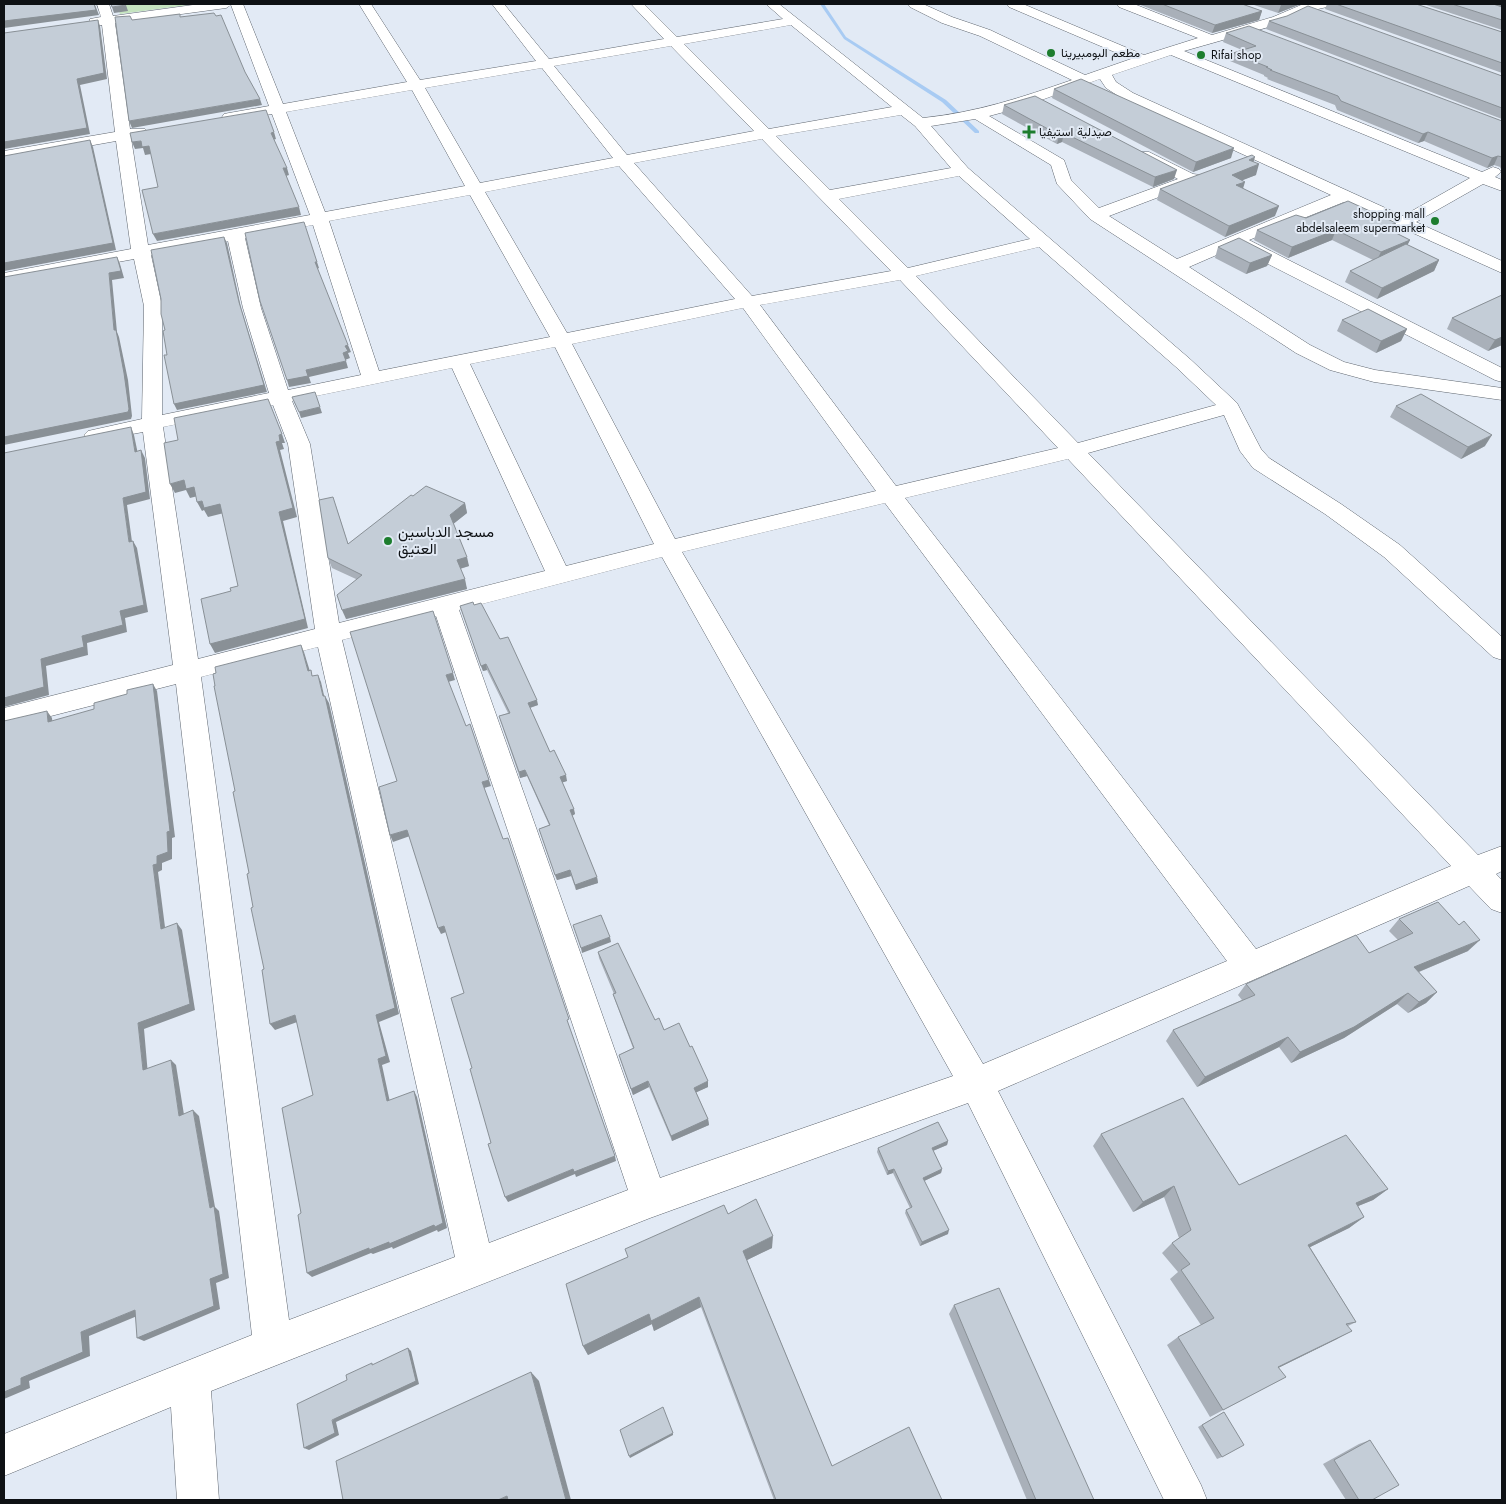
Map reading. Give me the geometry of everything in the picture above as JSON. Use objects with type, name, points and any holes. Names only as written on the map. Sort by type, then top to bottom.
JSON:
[{"type":"street","points":[[80,24],[105,12],[226,4]]},
{"type":"street","points":[[237,4],[279,109],[319,218],[372,379]]},
{"type":"street","points":[[365,4],[417,87],[561,340],[668,548],[976,1084],[1186,1500]]},
{"type":"street","points":[[498,4],[623,161],[748,302],[890,494],[1250,966]]},
{"type":"street","points":[[637,4],[904,274],[1072,451],[1488,865],[1502,900]]},
{"type":"street","points":[[772,4],[920,123],[962,171],[1044,241],[1230,407],[1251,451],[1261,463],[1333,509],[1392,552],[1502,651]]},
{"type":"street","points":[[914,4],[947,20],[985,33],[1080,83],[1128,96]]},
{"type":"street","points":[[1013,4],[1144,60]]},
{"type":"street","points":[[1123,4],[1211,39]]},
{"type":"street","points":[[920,123],[950,121],[978,115],[1036,98],[1171,50],[1278,20],[1305,8],[1323,4]]},
{"type":"street","points":[[1305,8],[1332,18]]},
{"type":"street","points":[[105,12],[140,251],[151,288],[153,306],[152,424],[187,670],[273,1346]]},
{"type":"street","points":[[1261,14],[1278,20]]},
{"type":"street","points":[[215,120],[676,43],[794,21]]},
{"type":"street","points":[[1247,29],[1265,36]]},
{"type":"street","points":[[1171,50],[1502,186]]},
{"type":"street","points":[[1104,74],[1110,85],[1128,96],[1502,268]]},
{"type":"street","points":[[1036,98],[1053,107]]},
{"type":"street","points":[[4,278],[474,188],[902,110]]},
{"type":"street","points":[[978,115],[1058,162],[1063,180],[1096,215],[1303,349],[1337,366],[1374,376],[1502,394]]},
{"type":"street","points":[[4,156],[152,130]]},
{"type":"street","points":[[1131,148],[1191,179]]},
{"type":"street","points":[[1237,162],[1256,156]]},
{"type":"street","points":[[1403,223],[1482,177],[1502,168]]},
{"type":"street","points":[[826,196],[962,171]]},
{"type":"street","points":[[1096,215],[1209,172]]},
{"type":"street","points":[[1174,267],[1344,196]]},
{"type":"street","points":[[236,233],[252,308],[280,396],[299,444],[328,635],[476,1266]]},
{"type":"street","points":[[1235,240],[1502,376]]},
{"type":"street","points":[[78,438],[748,302],[904,274],[1044,241]]},
{"type":"street","points":[[459,360],[559,576]]},
{"type":"street","points":[[4,718],[668,548],[1072,451],[1230,407]]},
{"type":"street","points":[[445,606],[650,1200]]},
{"type":"street","points":[[4,1454],[476,1266],[650,1200],[976,1084],[1488,865]]},
{"type":"street","points":[[190,1380],[198,1500]]},
{"type":"green space","points":[[116,4],[196,4],[120,14]]},
{"type":"building","points":[[4,4],[94,4],[96,10],[4,21]]},
{"type":"building","points":[[111,4],[125,4],[126,5],[112,7]]},
{"type":"building","points":[[1162,4],[1242,4],[1262,11],[1215,25]]},
{"type":"building","points":[[1336,4],[1416,4],[1502,32],[1502,63]]},
{"type":"building","points":[[1452,4],[1493,4],[1502,7],[1502,20]]},
{"type":"building","points":[[1308,6],[1502,76],[1502,108],[1269,21],[1287,16]]},
{"type":"building","points":[[214,13],[216,16],[221,15],[245,72],[260,99],[129,121],[115,17],[130,16],[132,20],[180,14],[180,17]]},
{"type":"building","points":[[98,20],[104,73],[77,79],[87,128],[4,142],[4,33]]},
{"type":"building","points":[[1249,26],[1502,121],[1502,157],[1492,158],[1428,132],[1423,134],[1341,101],[1338,96],[1270,70],[1272,70],[1233,53],[1256,46],[1226,33]]},
{"type":"building","points":[[1081,79],[1234,148],[1196,162],[1054,89]]},
{"type":"building","points":[[1035,96],[1177,170],[1155,177],[1064,133],[1059,135],[1004,105]]},
{"type":"building","points":[[266,110],[274,132],[271,133],[287,168],[283,168],[299,207],[153,234],[142,190],[158,187],[149,146],[142,147],[141,141],[132,142],[130,133]]},
{"type":"building","points":[[90,140],[113,243],[4,263],[4,156]]},
{"type":"building","points":[[1252,155],[1255,157],[1249,160],[1259,164],[1232,175],[1245,182],[1236,185],[1279,206],[1229,226],[1160,189]]},
{"type":"building","points":[[1348,201],[1396,223],[1384,227],[1410,240],[1381,252],[1336,230],[1292,247],[1257,230],[1296,215],[1306,218]]},
{"type":"building","points":[[304,222],[317,262],[315,262],[348,345],[345,346],[348,351],[343,353],[346,361],[306,370],[308,376],[287,380],[260,301],[245,233]]},
{"type":"building","points":[[224,237],[239,302],[264,385],[174,404],[164,355],[167,355],[163,331],[165,330],[161,314],[161,299],[151,250]]},
{"type":"building","points":[[1239,238],[1272,255],[1250,263],[1218,247]]},
{"type":"building","points":[[1406,244],[1439,260],[1382,288],[1350,271]]},
{"type":"building","points":[[117,257],[121,271],[109,273],[114,330],[116,330],[124,373],[128,412],[4,437],[4,277]]},
{"type":"building","points":[[1502,295],[1502,337],[1495,340],[1452,318]]},
{"type":"building","points":[[1368,309],[1407,329],[1381,341],[1342,320]]},
{"type":"building","points":[[315,392],[320,407],[299,412],[292,397]]},
{"type":"building","points":[[1421,394],[1492,435],[1468,447],[1396,406]]},
{"type":"building","points":[[268,399],[282,434],[279,435],[280,441],[276,442],[293,508],[279,512],[305,619],[210,644],[201,599],[231,591],[230,588],[238,586],[220,504],[204,508],[202,501],[197,502],[194,487],[186,489],[184,480],[170,484],[164,443],[178,440],[174,418]]},
{"type":"building","points":[[131,427],[135,452],[141,450],[146,492],[123,498],[129,542],[133,541],[144,605],[120,611],[123,625],[82,636],[84,647],[41,659],[44,687],[4,698],[4,453]]},
{"type":"building","points":[[426,486],[465,503],[450,515],[467,557],[457,560],[465,579],[342,610],[337,595],[362,575],[328,558],[319,500],[333,497],[348,544],[411,495],[413,496]]},
{"type":"building","points":[[473,602],[474,605],[481,603],[500,639],[508,637],[537,700],[528,703],[550,752],[554,750],[566,775],[560,777],[574,809],[570,810],[597,877],[575,885],[570,870],[555,875],[539,829],[550,825],[525,770],[519,772],[499,716],[510,713],[486,664],[481,666],[460,606]]},
{"type":"building","points":[[433,611],[453,673],[446,675],[466,726],[470,724],[489,780],[482,782],[503,839],[508,838],[569,1019],[567,1020],[615,1156],[574,1172],[573,1169],[505,1197],[488,1144],[491,1143],[470,1069],[472,1068],[451,998],[464,993],[444,926],[438,928],[407,830],[390,835],[379,787],[397,781],[350,632]]},
{"type":"building","points":[[301,645],[308,671],[311,670],[312,676],[318,675],[323,696],[325,696],[395,1008],[376,1015],[386,1056],[378,1059],[387,1101],[414,1091],[443,1223],[389,1244],[389,1242],[369,1250],[369,1248],[307,1273],[298,1215],[301,1213],[282,1108],[313,1095],[295,1015],[270,1024],[262,970],[264,969],[251,908],[253,907],[247,874],[249,873],[213,674],[216,673],[215,667]]},
{"type":"building","points":[[153,684],[170,831],[167,832],[168,852],[157,856],[157,864],[153,865],[161,929],[177,923],[190,1004],[138,1023],[143,1070],[171,1060],[179,1116],[193,1110],[210,1208],[214,1206],[223,1274],[210,1279],[214,1306],[137,1338],[135,1310],[81,1332],[83,1352],[21,1378],[21,1385],[4,1392],[4,721],[47,711],[48,722],[94,709],[94,703],[127,694],[127,690]]},
{"type":"building","points":[[1438,902],[1459,925],[1464,921],[1480,940],[1414,967],[1437,992],[1419,1002],[1408,993],[1354,1027],[1300,1052],[1288,1037],[1205,1077],[1173,1030],[1255,995],[1246,984],[1356,935],[1369,953],[1413,933],[1399,919]]},
{"type":"building","points":[[601,915],[610,937],[581,948],[573,925]]},
{"type":"building","points":[[618,943],[655,1020],[659,1018],[664,1030],[679,1023],[708,1081],[694,1088],[708,1119],[671,1136],[648,1081],[631,1089],[619,1055],[634,1048],[613,994],[616,993],[598,952]]},
{"type":"building","points":[[1183,1098],[1239,1185],[1346,1135],[1388,1189],[1356,1203],[1364,1217],[1308,1245],[1356,1322],[1346,1324],[1352,1331],[1278,1367],[1286,1377],[1223,1410],[1178,1337],[1214,1318],[1181,1270],[1190,1264],[1172,1243],[1191,1230],[1174,1186],[1143,1202],[1101,1134]]},
{"type":"building","points":[[938,1122],[948,1141],[932,1148],[942,1169],[923,1178],[949,1230],[922,1242],[906,1210],[912,1207],[894,1169],[888,1171],[878,1148]]},
{"type":"building","points":[[756,1199],[773,1236],[743,1251],[832,1466],[909,1427],[942,1500],[776,1500],[699,1297],[651,1321],[649,1314],[583,1346],[566,1284],[628,1257],[625,1249],[724,1205],[728,1214]]},
{"type":"building","points":[[999,1288],[1094,1500],[1036,1500],[954,1305]]},
{"type":"building","points":[[408,1348],[416,1381],[332,1420],[335,1433],[304,1448],[297,1404],[347,1380],[346,1375]]},
{"type":"building","points":[[531,1372],[566,1500],[508,1500],[507,1496],[498,1500],[343,1500],[336,1461]]},
{"type":"building","points":[[663,1407],[673,1433],[629,1456],[620,1430]]},
{"type":"building","points":[[1224,1412],[1244,1445],[1222,1457],[1202,1425]]},
{"type":"building","points":[[1370,1440],[1399,1485],[1372,1500],[1359,1500],[1334,1460]]},
{"type":"waterway","points":[[822,4],[845,38],[944,101],[977,132]]},
{"type":"place","name":"مطعم البومبيرينا","points":[[1051,53]]},
{"type":"place","name":"Rifai shop","points":[[1201,55]]},
{"type":"place","name":"صيدلية استيفيا","points":[[1029,132]]},
{"type":"place","name":"shopping mall abdelsaleem supermarket","points":[[1435,221]]},
{"type":"place","name":"مسجد الدباسين العتيق","points":[[388,541]]}]
